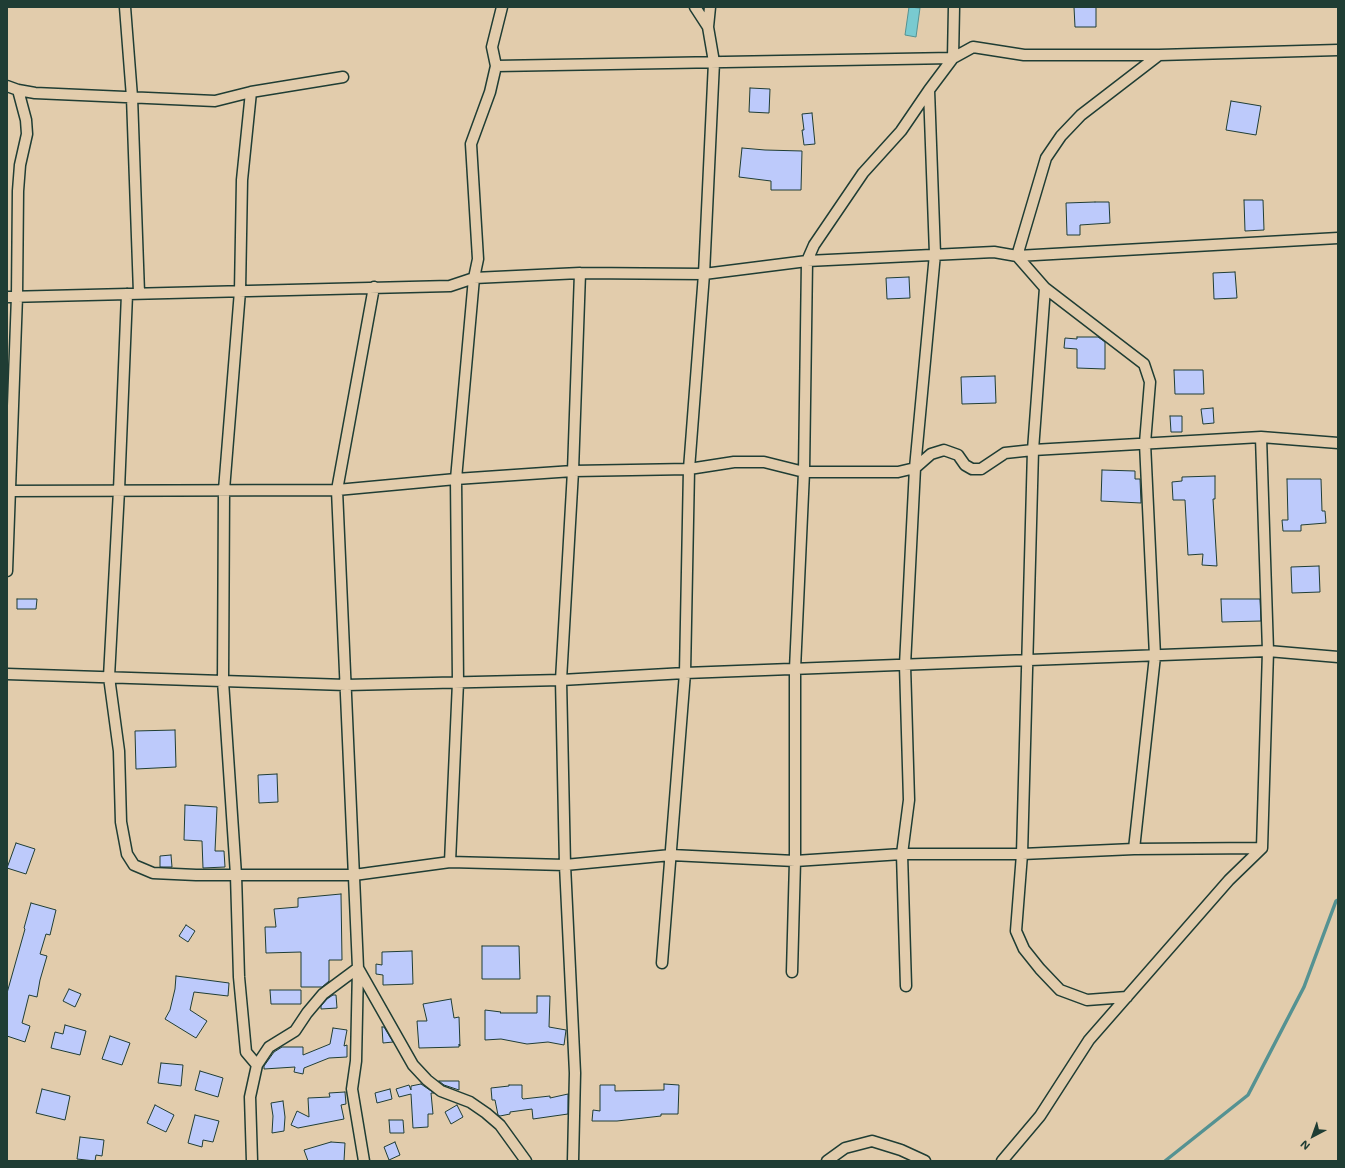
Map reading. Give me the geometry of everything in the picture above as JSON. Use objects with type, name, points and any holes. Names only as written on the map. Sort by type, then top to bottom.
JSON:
[{"type":"street","points":[[125,7],[132,97],[139,293]]},
{"type":"street","points":[[450,862],[458,682],[456,479],[474,278],[478,259],[471,144],[490,92],[496,66],[492,47],[502,7]]},
{"type":"street","points":[[695,7],[708,27]]},
{"type":"street","points":[[662,963],[685,673],[689,469],[704,274],[714,62],[708,27],[710,7]]},
{"type":"street","points":[[953,58],[954,7]]},
{"type":"street","points":[[792,972],[795,861],[795,669],[804,472],[807,261],[814,245],[863,173],[901,132],[929,90],[953,58],[973,47],[1024,55],[1159,55],[1338,50]]},
{"type":"street","points":[[1017,256],[1046,158],[1061,136],[1081,115],[1159,55]]},
{"type":"street","points":[[496,66],[953,58]]},
{"type":"street","points":[[7,86],[18,90],[35,93],[215,101],[251,92],[343,77]]},
{"type":"street","points":[[7,571],[12,297],[20,165],[27,134],[26,120],[18,90]]},
{"type":"street","points":[[906,986],[902,854],[909,800],[905,665],[915,468],[935,254],[929,90]]},
{"type":"street","points":[[251,92],[242,180],[240,291],[224,490],[223,681],[236,875],[238,977],[246,1052],[257,1065]]},
{"type":"street","points":[[12,297],[450,286],[474,278],[580,273],[704,274],[807,261],[994,252],[1017,256],[1338,238]]},
{"type":"street","points":[[1017,256],[1045,288],[1144,364],[1150,382],[1145,443],[1156,656],[1134,849]]},
{"type":"street","points":[[574,1161],[575,1073],[565,865],[561,680],[573,471],[580,273]]},
{"type":"street","points":[[364,1161],[352,1089],[356,1061],[358,968],[337,490],[374,287]]},
{"type":"street","points":[[1045,288],[1033,450],[1022,854],[1016,931],[1028,954],[1060,990],[1087,1000],[1126,997]]},
{"type":"street","points":[[127,294],[119,490],[109,677],[119,751],[121,822],[127,854],[134,865],[153,873],[354,875],[450,862],[565,865],[671,855],[795,861],[902,854],[1022,854],[1134,849],[1262,848]]},
{"type":"street","points":[[8,491],[337,490],[456,479],[573,471],[689,469],[734,462],[764,462],[804,472],[898,472],[915,468],[931,454],[944,450],[958,455],[965,465],[972,469],[981,469],[1005,453],[1033,450],[1261,437],[1338,443]]},
{"type":"street","points":[[1002,1161],[1040,1116],[1089,1040],[1229,880],[1262,848],[1268,651],[1261,437]]},
{"type":"street","points":[[7,674],[346,685],[561,680],[685,673],[1268,651],[1338,657]]},
{"type":"street","points":[[252,1161],[250,1097],[257,1065],[269,1047],[295,1031],[307,1013],[323,994],[358,968]]},
{"type":"street","points":[[358,968],[413,1065],[441,1092],[470,1102],[486,1113],[500,1125],[526,1161]]},
{"type":"street","points":[[827,1161],[845,1148],[872,1141],[901,1150],[925,1161]]},
{"type":"water","points":[[909,7],[920,8],[916,37],[905,35]]},
{"type":"building","points":[[1074,7],[1096,7],[1096,27],[1075,27]]},
{"type":"building","points":[[750,88],[770,89],[769,113],[749,112]]},
{"type":"building","points":[[1231,101],[1261,106],[1256,135],[1226,130]]},
{"type":"building","points":[[812,113],[815,144],[804,145],[802,114]]},
{"type":"building","points":[[742,148],[802,151],[801,190],[771,190],[771,181],[739,177]]},
{"type":"building","points":[[1244,200],[1263,200],[1264,230],[1245,231]]},
{"type":"building","points":[[1109,202],[1110,223],[1080,225],[1080,235],[1067,235],[1066,203]]},
{"type":"building","points":[[1235,272],[1237,298],[1214,299],[1213,273]]},
{"type":"building","points":[[909,277],[910,298],[887,299],[886,278]]},
{"type":"building","points":[[1077,337],[1098,337],[1105,342],[1105,369],[1077,368],[1077,349],[1064,348],[1065,338],[1077,339]]},
{"type":"building","points":[[1174,370],[1203,370],[1204,394],[1175,394]]},
{"type":"building","points":[[995,376],[996,403],[962,404],[961,377]]},
{"type":"building","points":[[1213,408],[1214,423],[1203,424],[1201,409]]},
{"type":"building","points":[[1170,416],[1182,416],[1182,432],[1171,432]]},
{"type":"building","points":[[1102,470],[1135,471],[1135,479],[1140,479],[1141,503],[1101,501]]},
{"type":"building","points":[[1215,476],[1215,499],[1213,499],[1217,566],[1202,565],[1203,554],[1188,555],[1185,500],[1173,500],[1172,482],[1182,481],[1182,477]]},
{"type":"building","points":[[1287,479],[1321,479],[1322,511],[1325,511],[1326,523],[1301,525],[1301,531],[1283,531],[1282,520],[1288,520]]},
{"type":"building","points":[[1319,566],[1320,592],[1292,593],[1291,567]]},
{"type":"building","points":[[17,599],[37,599],[36,609],[17,609]]},
{"type":"building","points":[[1221,599],[1260,599],[1261,621],[1222,622]]},
{"type":"building","points":[[175,730],[176,767],[136,769],[135,731]]},
{"type":"building","points":[[277,774],[278,802],[259,803],[258,775]]},
{"type":"building","points":[[185,805],[217,807],[215,851],[224,851],[225,867],[203,868],[202,841],[184,840]]},
{"type":"building","points":[[16,843],[35,849],[26,874],[7,868]]},
{"type":"building","points":[[171,855],[172,867],[160,867],[160,856]]},
{"type":"building","points":[[341,894],[342,960],[329,960],[329,981],[322,987],[301,987],[301,952],[266,953],[265,927],[276,927],[274,909],[298,907],[298,898]]},
{"type":"building","points":[[31,903],[56,910],[50,935],[46,934],[40,954],[47,956],[37,997],[29,995],[22,1023],[30,1026],[25,1042],[7,1036],[7,993]]},
{"type":"building","points":[[186,925],[195,931],[188,942],[179,936]]},
{"type":"building","points":[[482,946],[519,946],[520,979],[482,979]]},
{"type":"building","points":[[412,951],[413,984],[383,985],[383,975],[376,974],[376,964],[382,965],[382,952]]},
{"type":"building","points":[[176,976],[229,983],[228,996],[194,992],[190,1010],[207,1021],[196,1038],[165,1019],[170,1010],[175,989]]},
{"type":"building","points":[[69,989],[81,994],[75,1007],[63,1001]]},
{"type":"building","points":[[270,990],[301,990],[301,1004],[271,1004]]},
{"type":"building","points":[[333,995],[336,995],[337,1008],[321,1009],[321,1006],[327,999]]},
{"type":"building","points":[[537,996],[550,996],[549,1027],[566,1030],[564,1045],[548,1042],[527,1044],[501,1039],[485,1040],[485,1010],[501,1012],[500,1013],[537,1013]]},
{"type":"building","points":[[451,999],[454,1018],[459,1017],[460,1046],[459,1044],[459,1047],[419,1048],[417,1021],[427,1021],[423,1004]]},
{"type":"building","points":[[65,1025],[86,1031],[80,1055],[51,1048],[55,1032],[63,1034]]},
{"type":"building","points":[[382,1027],[384,1027],[393,1042],[383,1043]]},
{"type":"building","points":[[333,1028],[347,1030],[344,1046],[347,1045],[347,1057],[329,1058],[304,1068],[303,1074],[294,1072],[295,1067],[264,1069],[264,1066],[274,1052],[282,1047],[303,1047],[303,1055],[330,1044]]},
{"type":"building","points":[[110,1036],[130,1043],[122,1065],[102,1059]]},
{"type":"building","points":[[161,1063],[183,1065],[181,1086],[158,1083]]},
{"type":"building","points":[[200,1071],[223,1078],[218,1097],[195,1090]]},
{"type":"building","points":[[439,1081],[459,1081],[459,1090],[444,1085]]},
{"type":"building","points":[[421,1084],[434,1093],[431,1093],[433,1114],[428,1114],[428,1127],[413,1128],[411,1094],[399,1097],[396,1089],[409,1085],[411,1090],[411,1086]]},
{"type":"building","points":[[664,1084],[679,1085],[678,1114],[661,1114],[661,1116],[617,1121],[592,1121],[593,1110],[600,1111],[600,1085],[615,1085],[615,1091],[664,1090]]},
{"type":"building","points":[[509,1085],[522,1085],[523,1099],[550,1096],[550,1098],[568,1094],[568,1114],[533,1119],[532,1109],[510,1112],[510,1114],[500,1116],[498,1115],[495,1100],[492,1100],[491,1088]]},
{"type":"building","points":[[42,1089],[70,1096],[65,1120],[36,1113]]},
{"type":"building","points":[[390,1089],[392,1099],[377,1103],[375,1093]]},
{"type":"building","points":[[345,1092],[346,1104],[341,1105],[344,1119],[298,1128],[291,1125],[297,1111],[309,1117],[308,1098],[330,1097],[329,1093]]},
{"type":"building","points":[[283,1101],[285,1117],[284,1131],[272,1133],[273,1116],[271,1103]]},
{"type":"building","points":[[155,1105],[174,1115],[166,1132],[147,1123]]},
{"type":"building","points":[[457,1105],[463,1117],[451,1124],[445,1112]]},
{"type":"building","points":[[195,1115],[219,1121],[213,1142],[203,1140],[202,1147],[188,1143]]},
{"type":"building","points":[[389,1120],[403,1120],[404,1133],[390,1133]]},
{"type":"building","points":[[80,1137],[104,1140],[102,1156],[96,1155],[95,1161],[77,1159]]},
{"type":"building","points":[[331,1142],[345,1143],[344,1161],[308,1161],[304,1150]]},
{"type":"building","points":[[395,1142],[400,1155],[389,1160],[384,1147]]},
{"type":"waterway","points":[[1165,1161],[1248,1095],[1304,987],[1336,901],[1338,900]]}]
